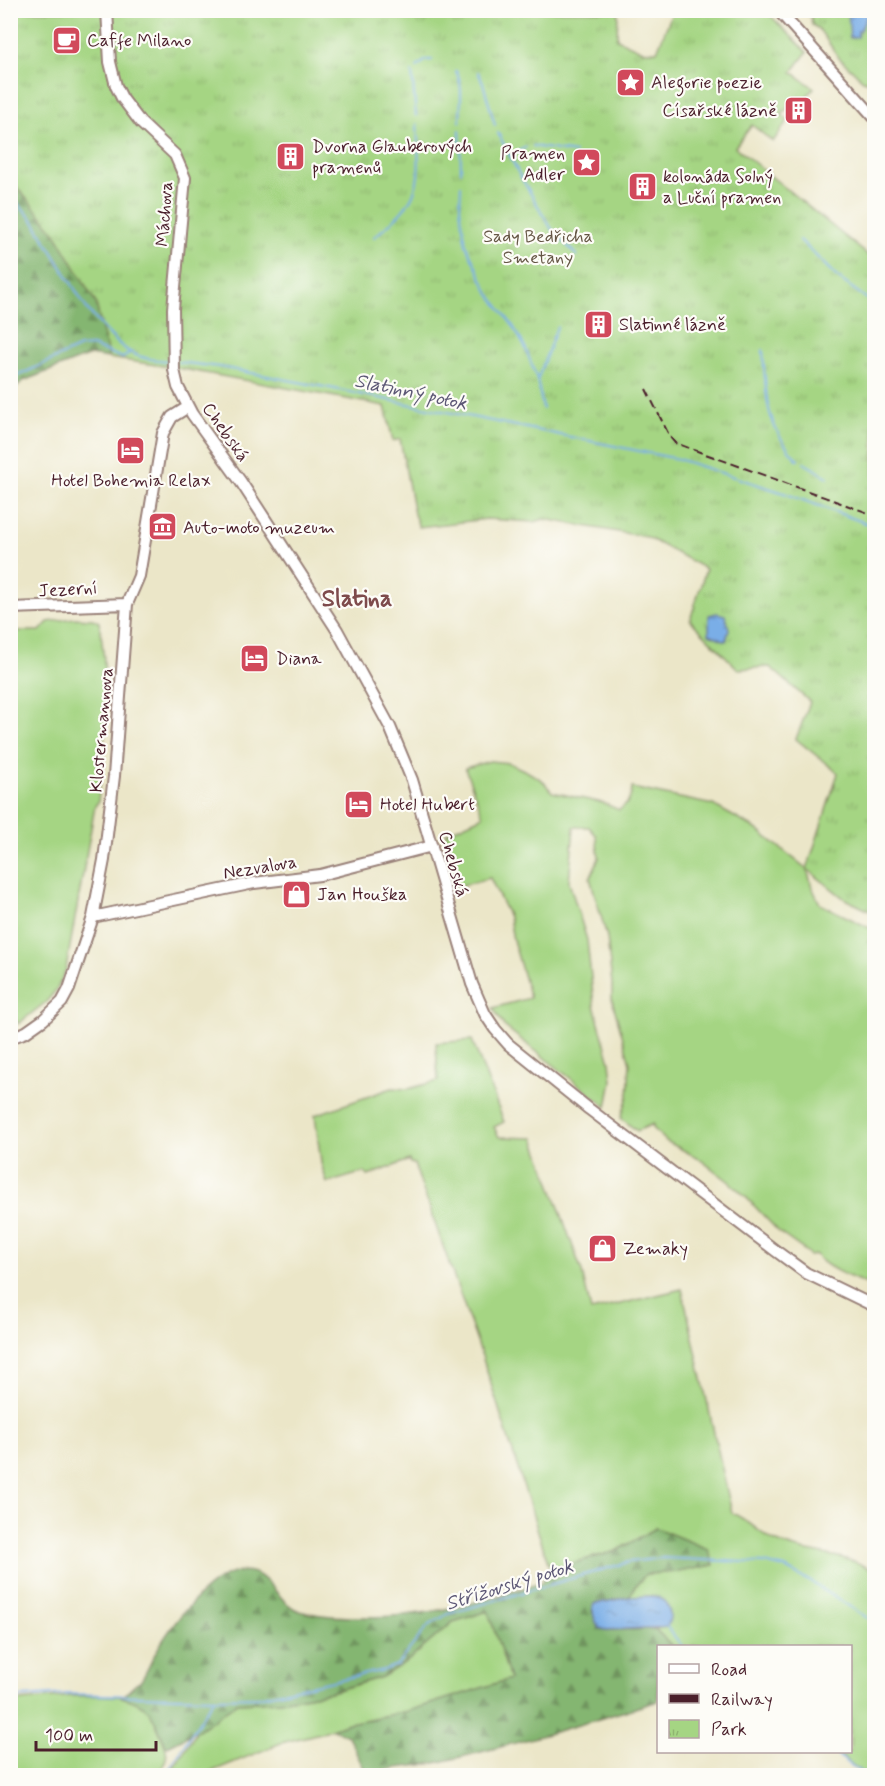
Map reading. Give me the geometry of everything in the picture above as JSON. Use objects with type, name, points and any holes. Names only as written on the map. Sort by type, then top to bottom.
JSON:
[{"type":"street","name":"Máchova","points":[[107,10],[110,62],[116,86],[141,123],[175,155],[185,178],[173,309],[174,370],[178,387],[188,407]]},
{"type":"street","points":[[778,10],[874,117]]},
{"type":"street","name":"Klostermannova","points":[[10,1038],[26,1032],[62,1002],[69,989],[93,917],[104,860],[114,776],[127,604],[139,576],[163,433],[172,417],[188,407]]},
{"type":"street","name":"Chebská","points":[[188,407],[299,570],[354,661],[390,727],[405,764],[432,846],[472,984],[485,1014],[495,1029],[508,1044],[554,1082],[806,1273],[874,1306]]},
{"type":"street","name":"Jezerní","points":[[10,608],[99,603],[127,604]]},
{"type":"street","name":"Nezvalova","points":[[93,917],[254,883],[320,875],[432,846]]},
{"type":"green space","name":"Sady Bedřicha Smetany","points":[[10,11],[618,11],[617,39],[643,51],[657,51],[673,11],[766,11],[807,52],[792,72],[814,88],[797,108],[791,104],[782,115],[788,120],[773,142],[752,125],[735,147],[874,260],[874,913],[845,899],[807,869],[838,773],[796,739],[810,702],[770,667],[738,669],[690,620],[706,569],[647,537],[544,519],[534,522],[487,519],[419,527],[414,514],[400,439],[393,441],[385,406],[183,369],[109,358],[96,303],[54,231],[11,180]]},
{"type":"green space","points":[[801,11],[874,11],[874,83],[863,80],[839,58],[819,29],[812,25],[811,17]]},
{"type":"green space","points":[[17,187],[54,231],[96,303],[109,358],[90,355],[23,381],[11,392],[10,193]]},
{"type":"green space","points":[[74,618],[93,619],[99,622],[102,644],[105,712],[98,802],[95,806],[66,969],[57,989],[46,1002],[18,1024],[10,1007],[11,631],[40,631],[48,622]]},
{"type":"green space","points":[[490,761],[509,763],[528,772],[542,780],[552,792],[603,803],[619,810],[629,801],[632,788],[713,805],[756,829],[807,869],[820,904],[874,930],[874,936],[872,935],[868,942],[874,945],[874,1287],[827,1265],[816,1255],[809,1256],[780,1233],[727,1180],[698,1158],[666,1141],[653,1128],[653,1124],[637,1131],[621,1118],[628,1096],[630,1063],[612,1000],[607,937],[590,878],[599,858],[596,835],[589,827],[574,827],[569,882],[587,940],[594,1005],[610,1062],[612,1081],[607,1107],[504,1026],[493,1008],[530,998],[513,940],[509,917],[490,878],[456,887],[447,859],[446,833],[483,816],[465,768]]},
{"type":"green space","points":[[472,1040],[504,1122],[494,1127],[499,1137],[534,1138],[582,1272],[591,1311],[682,1289],[732,1513],[771,1539],[783,1544],[849,1560],[874,1571],[874,1775],[865,1775],[837,1753],[852,1753],[852,1645],[671,1645],[655,1629],[667,1627],[653,1596],[630,1597],[632,1590],[646,1574],[678,1572],[713,1565],[707,1549],[656,1528],[616,1551],[570,1564],[552,1575],[482,1356],[414,1164],[409,1160],[368,1176],[364,1172],[327,1183],[321,1163],[315,1115],[392,1088],[408,1089],[438,1081],[436,1043]]},
{"type":"green space","points":[[656,1528],[708,1549],[714,1565],[678,1572],[646,1574],[632,1590],[630,1597],[594,1604],[592,1611],[606,1630],[655,1629],[671,1645],[657,1645],[657,1701],[550,1733],[431,1764],[385,1770],[367,1775],[348,1736],[332,1729],[345,1724],[408,1711],[510,1679],[488,1611],[453,1622],[410,1659],[382,1677],[330,1692],[280,1701],[237,1703],[197,1731],[166,1747],[152,1714],[141,1705],[122,1697],[140,1682],[164,1639],[181,1615],[202,1592],[226,1576],[237,1572],[248,1571],[257,1574],[284,1601],[300,1611],[344,1617],[384,1617],[430,1612],[474,1603],[542,1582],[546,1570],[552,1575],[570,1564],[616,1551]]},
{"type":"green space","points":[[488,1611],[511,1679],[408,1711],[345,1724],[281,1743],[203,1775],[168,1776],[197,1731],[237,1703],[280,1701],[330,1692],[382,1677],[410,1659],[453,1622]]},
{"type":"green space","points":[[71,1696],[121,1697],[131,1699],[147,1708],[166,1750],[165,1763],[159,1775],[11,1775],[10,1702]]},
{"type":"water","points":[[848,11],[874,11],[866,18],[858,31],[858,37],[850,38]]},
{"type":"water","points":[[717,613],[725,615],[729,629],[726,641],[709,634],[709,615]]},
{"type":"water","points":[[630,1597],[658,1597],[668,1607],[670,1617],[667,1627],[606,1630],[599,1628],[593,1613],[594,1604]]},
{"type":"waterway","points":[[417,67],[426,60],[432,60]]},
{"type":"waterway","points":[[456,71],[461,89],[460,122]]},
{"type":"waterway","points":[[412,72],[416,116]]},
{"type":"waterway","points":[[478,72],[495,125]]},
{"type":"waterway","points":[[374,237],[402,211],[415,188],[419,162],[417,124]]},
{"type":"waterway","points":[[460,130],[461,172]]},
{"type":"waterway","points":[[498,133],[551,228],[577,256]]},
{"type":"waterway","points":[[533,146],[575,153]]},
{"type":"waterway","points":[[510,156],[526,147]]},
{"type":"waterway","points":[[461,185],[460,209],[466,245],[488,292],[525,347],[537,379],[543,409]]},
{"type":"waterway","name":"Slatinný potok","points":[[10,195],[33,220],[87,309],[108,333],[121,346],[136,355],[169,361]]},
{"type":"waterway","points":[[800,240],[837,277],[874,304]]},
{"type":"waterway","points":[[538,378],[557,327]]},
{"type":"waterway","points":[[10,377],[13,378],[80,347],[92,346],[123,358],[129,353]]},
{"type":"waterway","points":[[763,350],[766,395],[773,422],[787,447],[798,460]]},
{"type":"waterway","name":"Slatinný potok","points":[[178,362],[220,367],[330,388],[678,459],[781,492],[874,526]]},
{"type":"waterway","points":[[804,463],[828,477]]},
{"type":"waterway","name":"Střížovský potok","points":[[165,1776],[214,1698],[258,1697],[384,1670],[397,1665],[428,1626],[448,1614],[629,1562],[663,1558],[764,1563],[785,1568],[874,1622]]},
{"type":"waterway","points":[[667,1627],[681,1645]]},
{"type":"waterway","points":[[10,1698],[66,1694],[214,1698]]},
{"type":"waterway","points":[[834,1753],[866,1776]]},
{"type":"railway","points":[[646,389],[675,443],[874,515]]},
{"type":"place","name":"Caffe Milano","points":[[66,40]]},
{"type":"place","name":"Alegorie poezie","points":[[630,82]]},
{"type":"place","name":"Císařské lázně","points":[[798,110]]},
{"type":"place","name":"Dvorna Glauberových pramenů","points":[[291,156]]},
{"type":"place","name":"Pramen Adler","points":[[586,163]]},
{"type":"place","name":"kolonáda Solný a Luční pramen","points":[[642,186]]},
{"type":"place","name":"Slatinné lázně","points":[[598,324]]},
{"type":"place","name":"Hotel Bohemia Relax","points":[[131,451]]},
{"type":"place","name":"Auto-moto muzeum","points":[[162,527]]},
{"type":"place","name":"Diana","points":[[255,658]]},
{"type":"place","name":"Hotel Hubert","points":[[359,804]]},
{"type":"place","name":"Jan Houška","points":[[296,894]]},
{"type":"place","name":"Zemaky","points":[[602,1248]]},
{"type":"district","name":"Slatina","points":[[357,598]]}]
